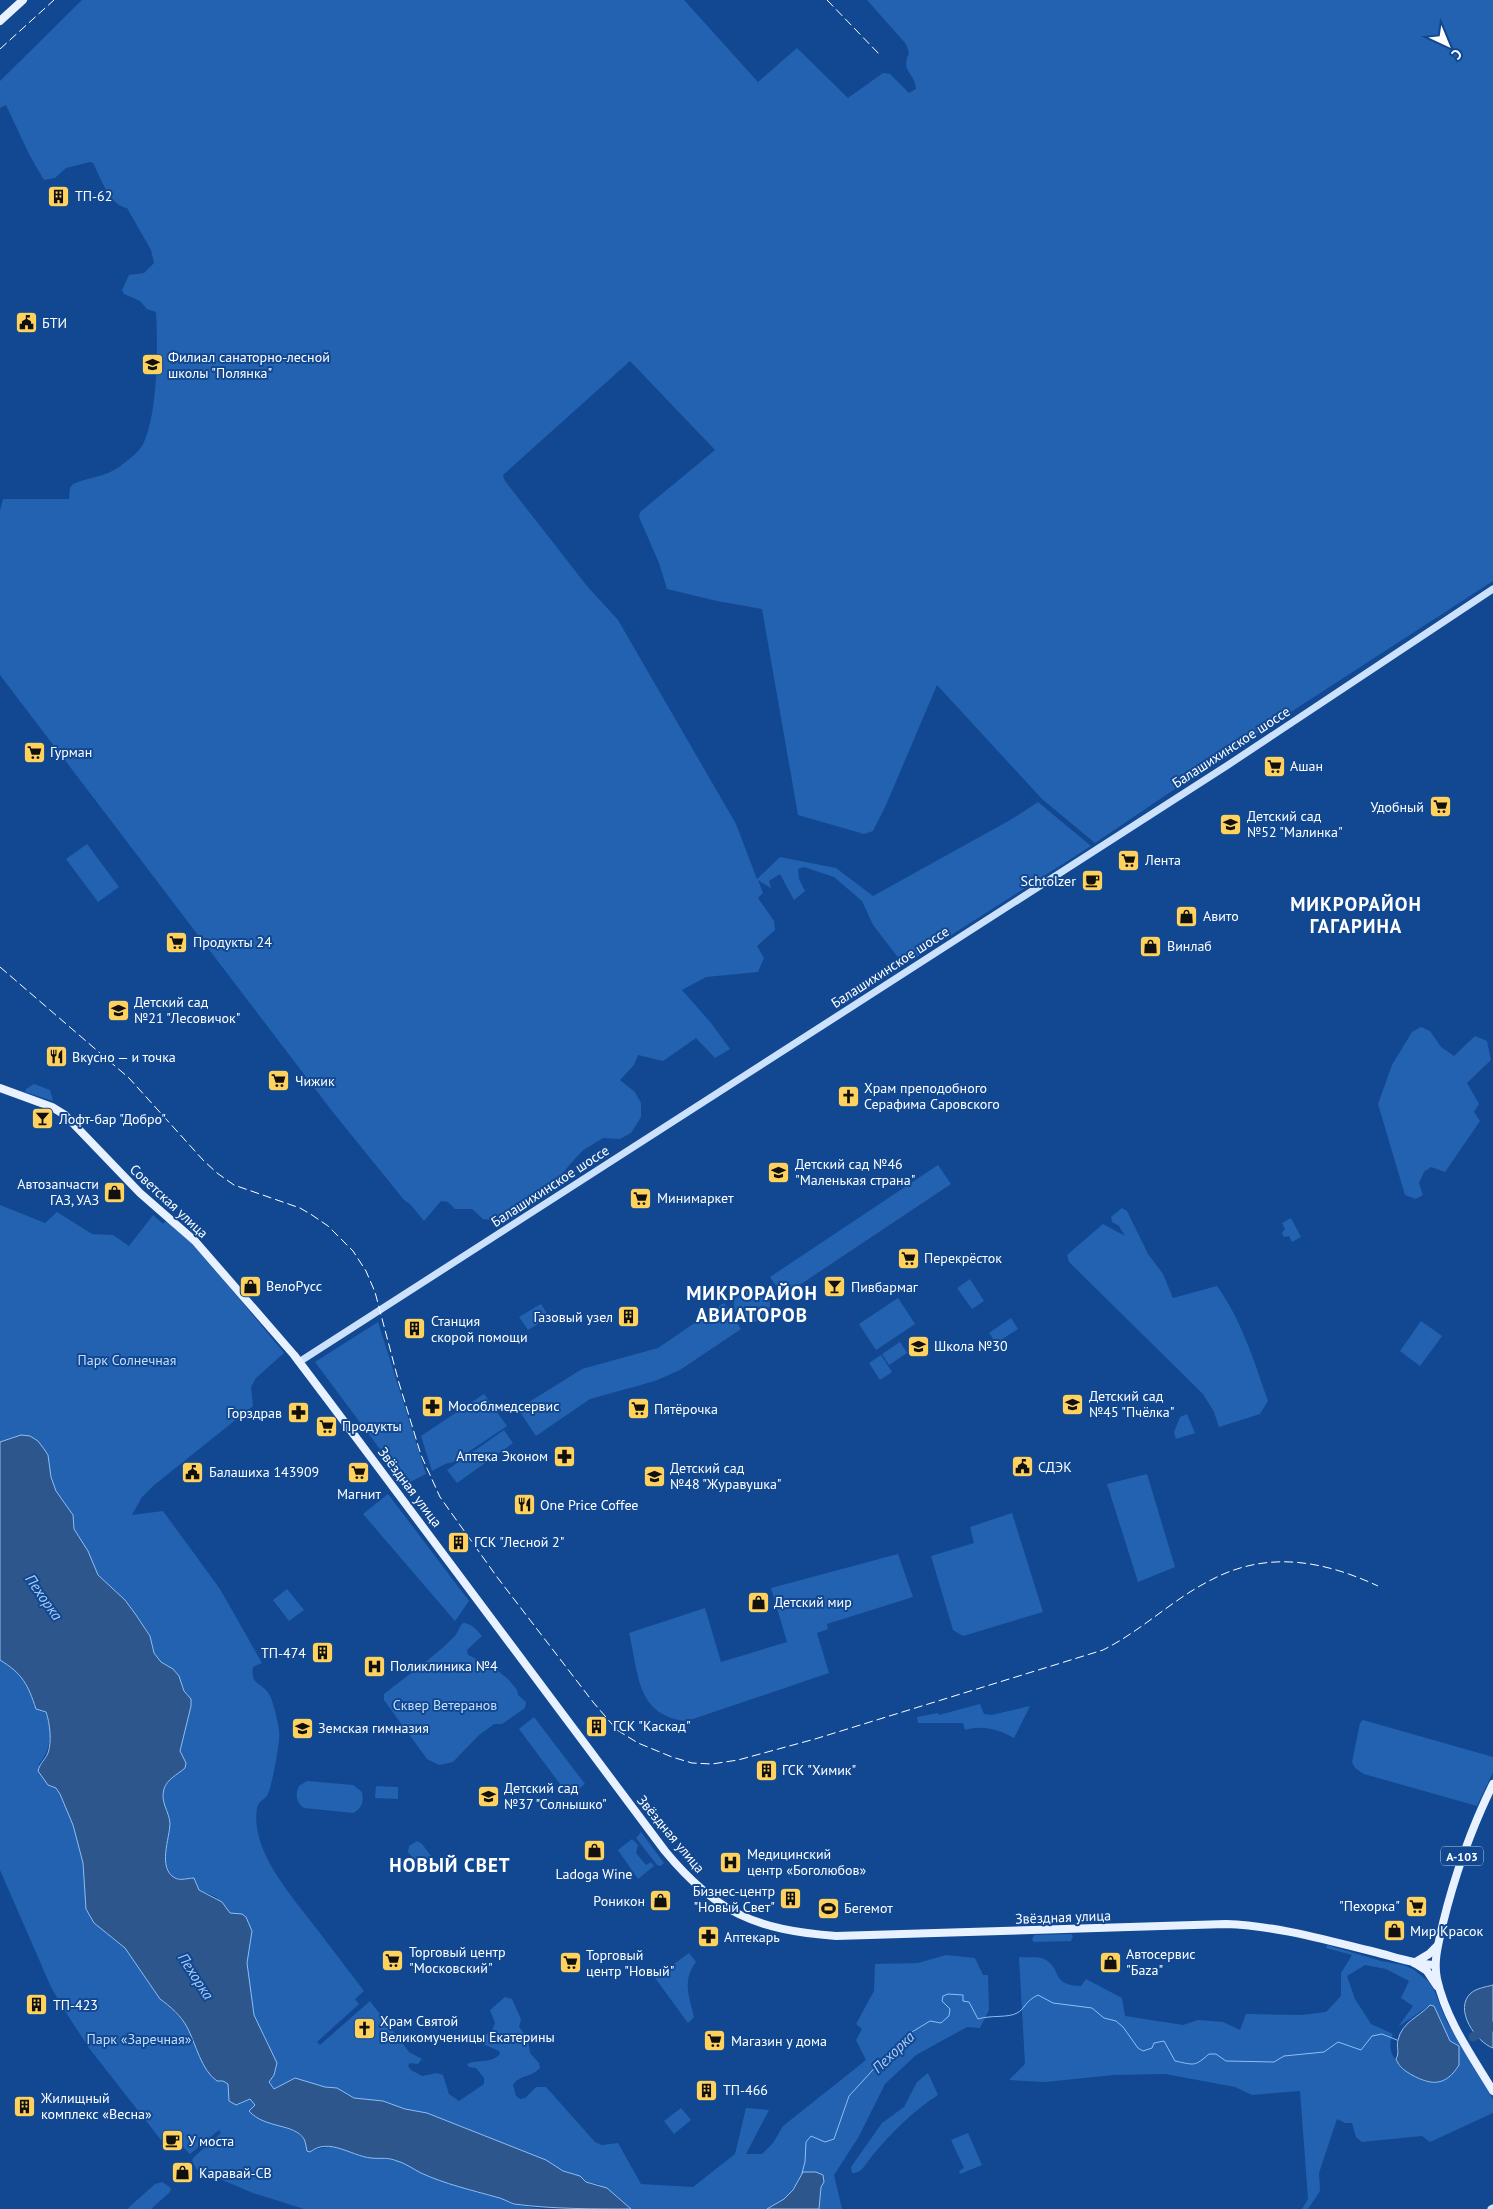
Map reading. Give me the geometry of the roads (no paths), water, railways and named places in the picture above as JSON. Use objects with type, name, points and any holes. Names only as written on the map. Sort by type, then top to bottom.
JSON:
[{"type":"main road","points":[[0,22],[23,0]]},
{"type":"main road","name":"Балашихинское шоссе","points":[[299,1362],[1235,761],[1493,589]]},
{"type":"main road","name":"Советская улица","points":[[0,1088],[55,1109],[71,1119],[140,1193],[195,1240],[299,1362]]},
{"type":"main road","name":"Звёздная улица","points":[[299,1362],[415,1514],[665,1851],[700,1888],[716,1902],[737,1915],[779,1929],[836,1936],[1217,1924],[1256,1925],[1289,1931],[1414,1963],[1435,1964]]},
{"type":"main road","name":"А-103","points":[[1493,1784],[1463,1851],[1451,1890],[1435,1964],[1441,1994],[1459,2033],[1493,2091]]},
{"type":"main road","points":[[1438,1944],[1429,1954],[1414,1963],[1431,1976],[1441,1994]]},
{"type":"water","points":[[21,1435],[30,1436],[38,1441],[48,1455],[51,1477],[56,1491],[73,1515],[74,1529],[88,1551],[98,1575],[125,1600],[150,1636],[154,1653],[161,1662],[173,1669],[179,1676],[184,1691],[191,1699],[180,1751],[186,1763],[185,1768],[167,1782],[163,1794],[170,1823],[166,1852],[167,1867],[170,1873],[177,1879],[194,1878],[199,1890],[222,1902],[230,1913],[242,1914],[246,1917],[252,1931],[247,1963],[254,2015],[277,2063],[274,2075],[269,2082],[274,2089],[295,2078],[325,2087],[337,2088],[354,2098],[383,2101],[405,2109],[427,2113],[546,2160],[563,2171],[580,2176],[586,2182],[607,2188],[631,2209],[557,2208],[514,2204],[439,2180],[394,2160],[363,2157],[325,2146],[310,2152],[307,2151],[304,2139],[299,2134],[293,2130],[263,2121],[249,2111],[255,2105],[250,2099],[236,2105],[229,2101],[228,2084],[223,2081],[217,2081],[211,2076],[199,2056],[182,2019],[160,1999],[125,1948],[94,1923],[86,1909],[83,1863],[73,1825],[60,1794],[56,1788],[48,1785],[38,1771],[48,1753],[50,1744],[46,1712],[36,1709],[24,1681],[14,1670],[0,1660],[0,1442]]},
{"type":"water","points":[[1493,1985],[1493,2048],[1486,2045],[1474,2032],[1469,2024],[1464,2008],[1466,2000],[1471,1993]]},
{"type":"water","points":[[1430,2005],[1434,2006],[1450,2041],[1459,2046],[1459,2065],[1449,2077],[1438,2082],[1419,2079],[1402,2068],[1396,2059],[1398,2040],[1403,2029]]},
{"type":"water","points":[[803,2172],[816,2172],[823,2175],[824,2182],[821,2187],[819,2209],[767,2209],[784,2199],[793,2190]]},
{"type":"waterway","name":"Пехорка","points":[[802,2173],[805,2162],[806,2142],[811,2136],[825,2142],[834,2139],[849,2096],[881,2061],[894,2053],[907,2035],[930,2021],[941,2023],[949,2016],[950,2009],[942,2001],[943,1996],[948,1994],[963,1995],[963,2001],[969,2002],[978,2019],[1014,2015],[1038,1995],[1053,2003],[1092,2008],[1104,2018],[1116,2021],[1123,2027],[1138,2048],[1143,2051],[1152,2048],[1154,2043],[1164,2041],[1175,2061],[1191,2064],[1197,2063],[1209,2054],[1216,2054],[1226,2061],[1274,2062],[1284,2056],[1324,2052],[1338,2042],[1361,2050],[1372,2036],[1382,2034],[1397,2040]]},
{"type":"waterway","name":"Пехорка","points":[[1473,2037],[1493,2026]]},
{"type":"railway","points":[[0,49],[54,0]]},
{"type":"railway","points":[[827,0],[880,55]]},
{"type":"railway","points":[[0,967],[129,1078],[217,1173],[234,1185],[300,1208],[328,1226],[353,1251],[366,1271],[375,1292],[399,1383],[421,1455],[440,1497],[497,1577],[593,1702],[617,1730],[638,1743],[692,1763],[712,1764],[738,1760],[815,1739],[1103,1650],[1209,1581],[1230,1571],[1252,1565],[1273,1562],[1315,1565],[1336,1570],[1378,1586]]},
{"type":"place","name":"ТП-62","points":[[59,196]]},
{"type":"place","name":"БТИ","points":[[26,323]]},
{"type":"place","name":"Филиал санаторно-лесной школы \"Полянка\"","points":[[152,365]]},
{"type":"place","name":"Гурман","points":[[34,752]]},
{"type":"place","name":"Ашан","points":[[1274,766]]},
{"type":"place","name":"Удобный","points":[[1440,807]]},
{"type":"place","name":"Детский сад №52 \"Малинка\"","points":[[1231,824]]},
{"type":"place","name":"Лента","points":[[1129,860]]},
{"type":"place","name":"Schtolzer","points":[[1092,881]]},
{"type":"place","name":"Авито","points":[[1187,916]]},
{"type":"place","name":"Продукты 24","points":[[177,942]]},
{"type":"place","name":"Винлаб","points":[[1151,946]]},
{"type":"place","name":"Детский сад №21 \"Лесовичок\"","points":[[118,1010]]},
{"type":"place","name":"Вкусно — и точка","points":[[56,1057]]},
{"type":"place","name":"Чижик","points":[[279,1081]]},
{"type":"place","name":"Храм преподобного Серафима Саровского","points":[[848,1096]]},
{"type":"place","name":"Лофт-бар \"Добро\"","points":[[43,1119]]},
{"type":"place","name":"Детский сад №46 \"Маленькая страна\"","points":[[779,1172]]},
{"type":"place","name":"Автозапчасти ГАЗ, УАЗ","points":[[115,1192]]},
{"type":"place","name":"Минимаркет","points":[[641,1198]]},
{"type":"place","name":"Перекрёсток","points":[[908,1258]]},
{"type":"place","name":"ВелоРусс","points":[[250,1286]]},
{"type":"place","name":"Пивбармаг","points":[[835,1287]]},
{"type":"place","name":"Газовый узел","points":[[629,1317]]},
{"type":"place","name":"Станция скорой помощи","points":[[415,1329]]},
{"type":"place","name":"Школа №30","points":[[918,1346]]},
{"type":"place","name":"Детский сад №45 \"Пчёлка\"","points":[[1073,1404]]},
{"type":"place","name":"Мособлмедсервис","points":[[432,1406]]},
{"type":"place","name":"Пятёрочка","points":[[638,1409]]},
{"type":"place","name":"Горздрав","points":[[298,1413]]},
{"type":"place","name":"Продукты","points":[[326,1426]]},
{"type":"place","name":"Аптека Эконом","points":[[564,1456]]},
{"type":"place","name":"СДЭК","points":[[1022,1467]]},
{"type":"place","name":"Балашиха 143909","points":[[193,1472]]},
{"type":"place","name":"Магнит","points":[[359,1472]]},
{"type":"place","name":"Детский сад №48 \"Журавушка\"","points":[[654,1476]]},
{"type":"place","name":"One Price Coffee","points":[[524,1505]]},
{"type":"place","name":"ГСК \"Лесной 2\"","points":[[458,1542]]},
{"type":"place","name":"Детский мир","points":[[758,1602]]},
{"type":"place","name":"ТП-474","points":[[322,1653]]},
{"type":"place","name":"Поликлиника №4","points":[[374,1666]]},
{"type":"place","name":"ГСК \"Каскад\"","points":[[597,1726]]},
{"type":"place","name":"Земская гимназия","points":[[302,1728]]},
{"type":"place","name":"ГСК \"Химик\"","points":[[766,1770]]},
{"type":"place","name":"Детский сад №37 \"Солнышко\"","points":[[488,1796]]},
{"type":"place","name":"Ladoga Wine","points":[[594,1851]]},
{"type":"place","name":"Медицинский центр «Боголюбов»","points":[[731,1862]]},
{"type":"place","name":"Бизнес-центр \"Новый Свет\"","points":[[791,1899]]},
{"type":"place","name":"Роникон","points":[[661,1901]]},
{"type":"place","name":"\"Пехорка\"","points":[[1416,1906]]},
{"type":"place","name":"Бегемот","points":[[828,1908]]},
{"type":"place","name":"Мир Красок","points":[[1394,1931]]},
{"type":"place","name":"Аптекарь","points":[[708,1937]]},
{"type":"place","name":"Торговый центр \"Московский\"","points":[[393,1960]]},
{"type":"place","name":"Автосервис \"Баzа\"","points":[[1110,1962]]},
{"type":"place","name":"Торговый центр \"Новый\"","points":[[570,1963]]},
{"type":"place","name":"ТП-423","points":[[37,2005]]},
{"type":"place","name":"Храм Святой Великомученицы Екатерины","points":[[364,2029]]},
{"type":"place","name":"Магазин у дома","points":[[715,2041]]},
{"type":"place","name":"ТП-466","points":[[707,2090]]},
{"type":"place","name":"Жилищный комплекс «Весна»","points":[[25,2106]]},
{"type":"place","name":"У моста","points":[[172,2141]]},
{"type":"place","name":"Каравай-СВ","points":[[183,2173]]},
{"type":"district","name":"МИКРОРАЙОН ГАГАРИНА","points":[[1356,915]]},
{"type":"district","name":"МИКРОРАЙОН АВИАТОРОВ","points":[[752,1304]]},
{"type":"district","name":"НОВЫЙ СВЕТ","points":[[450,1865]]},
{"type":"park label","name":"Парк Солнечная","points":[[127,1360]]},
{"type":"park label","name":"Сквер Ветеранов","points":[[445,1705]]},
{"type":"park label","name":"Парк «Заречная»","points":[[139,2039]]}]
